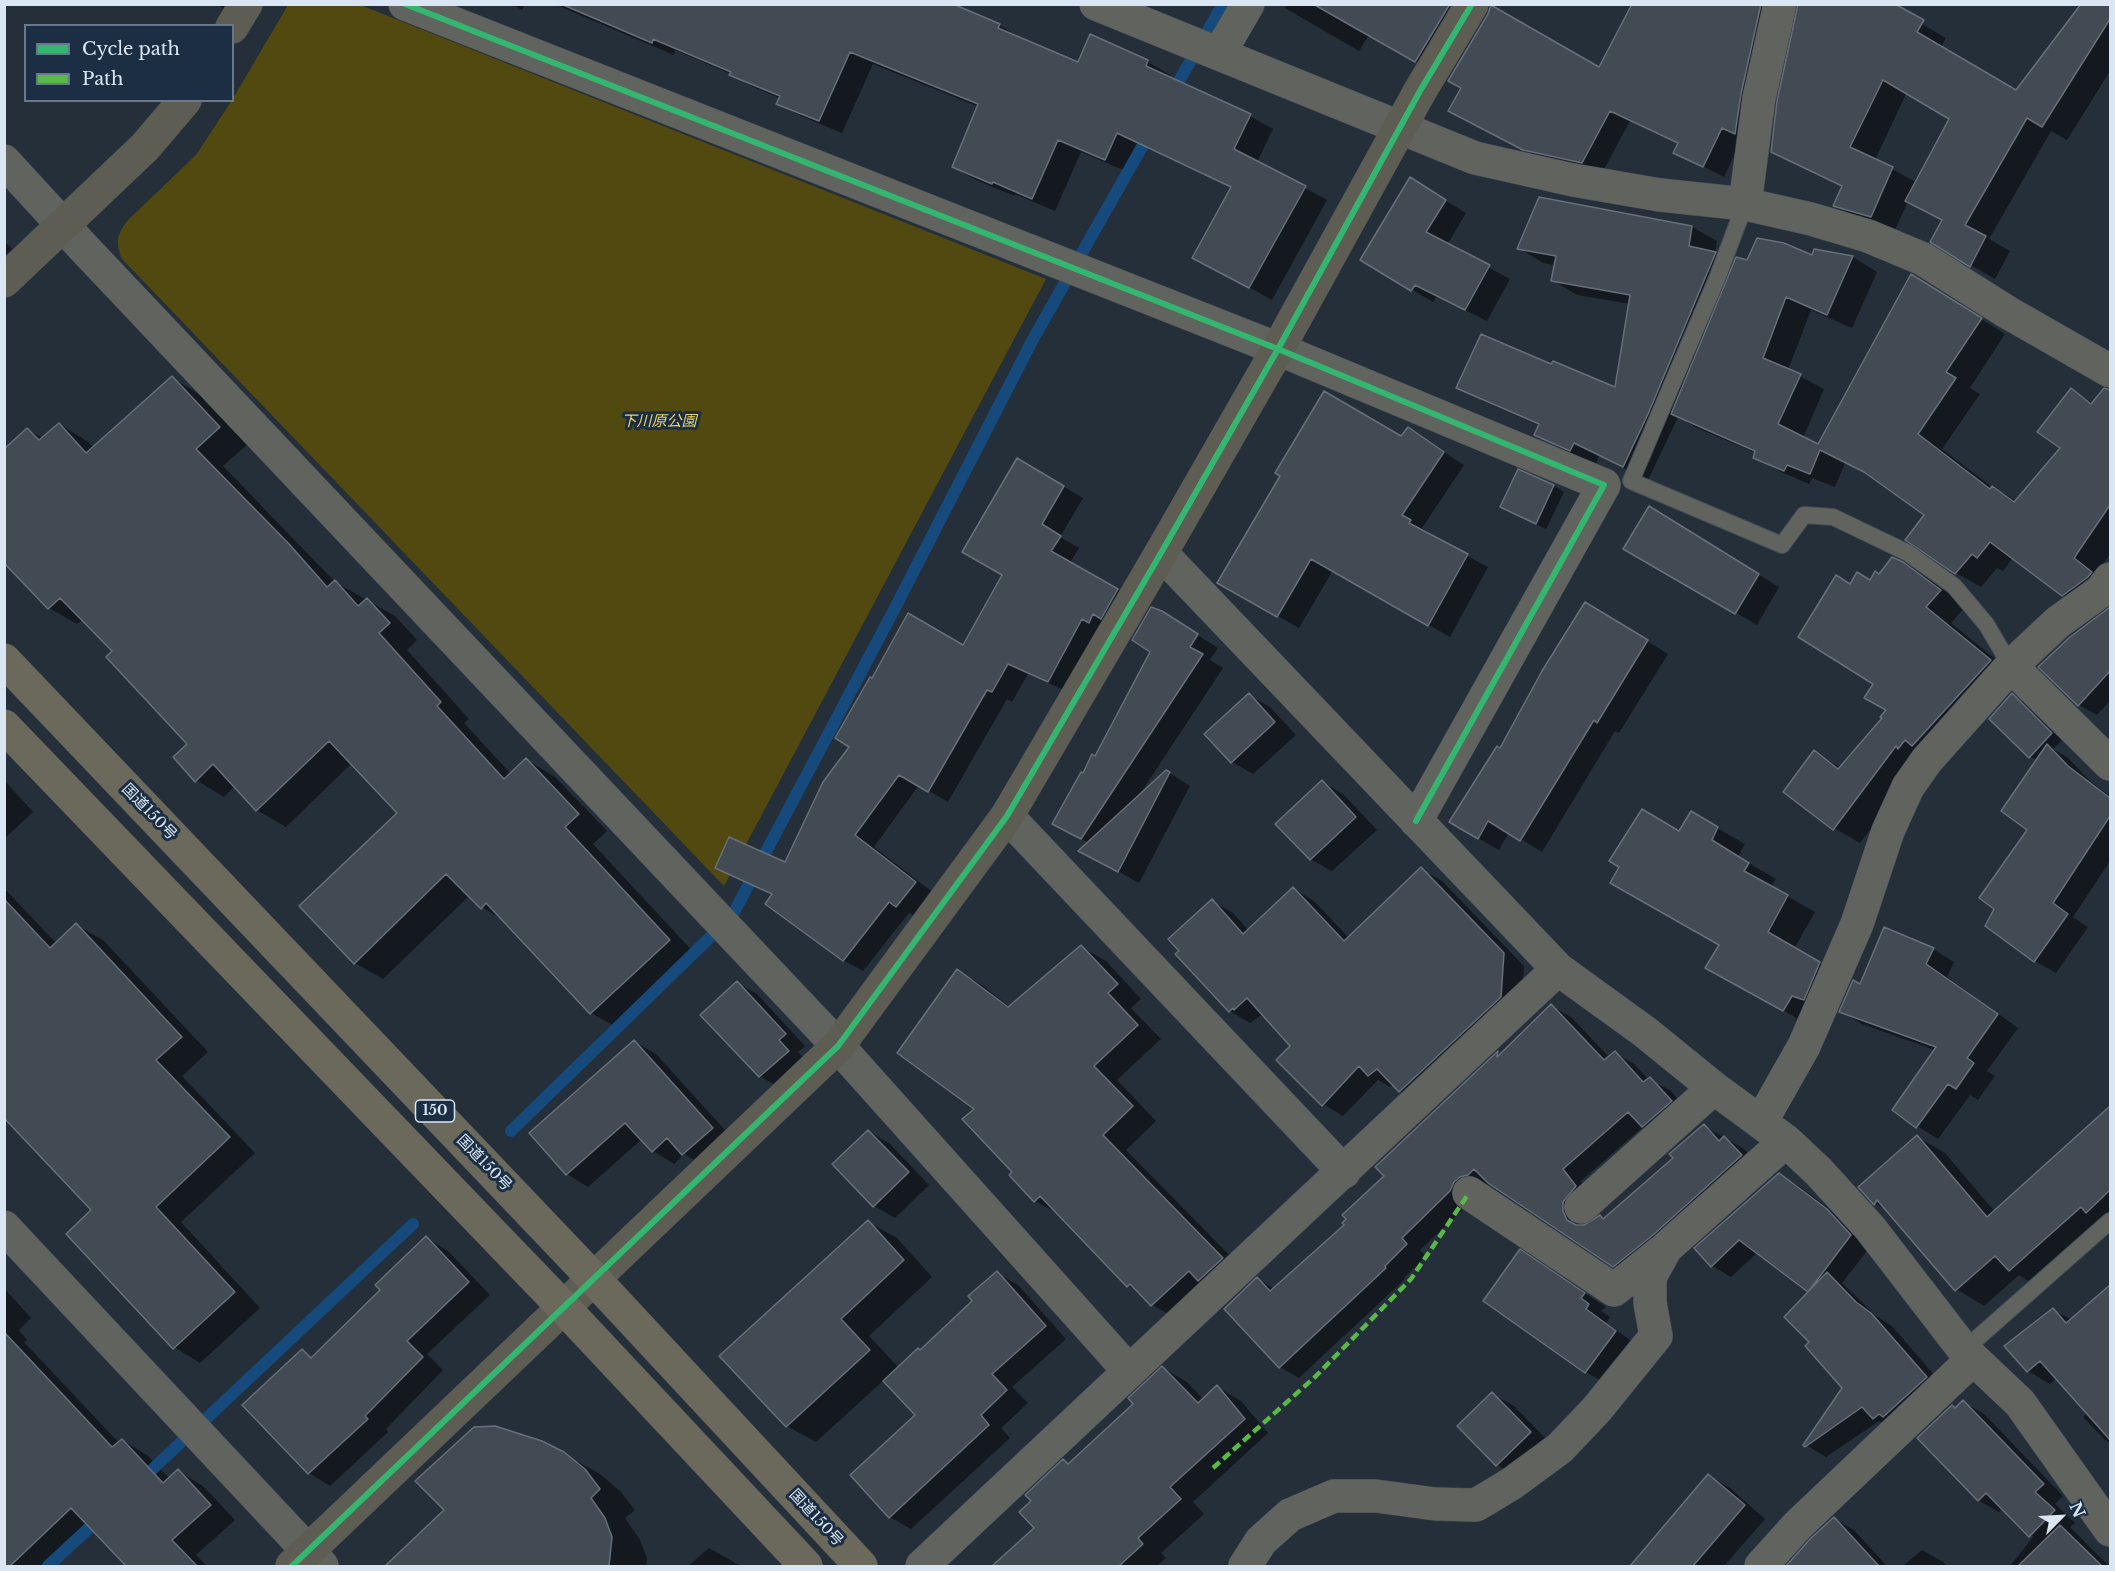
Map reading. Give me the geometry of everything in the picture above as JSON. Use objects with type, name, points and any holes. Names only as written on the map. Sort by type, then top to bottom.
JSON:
[{"type":"highway","name":"国道150号","points":[[4,660],[593,1278],[861,1566]]},
{"type":"highway","name":"150","points":[[4,726],[564,1308],[806,1566]]},
{"type":"street","points":[[234,24],[246,4]]},
{"type":"street","points":[[405,4],[1278,349],[1604,485],[1416,821]]},
{"type":"street","points":[[1096,4],[1475,158],[1573,180],[1660,195],[1745,204],[1811,219],[1868,236],[1923,259],[2007,312],[2110,372]]},
{"type":"street","points":[[1219,54],[1248,4]]},
{"type":"street","points":[[4,1227],[307,1562],[593,1278],[838,1046],[1007,816],[1278,349],[1472,4]]},
{"type":"street","points":[[1745,204],[1759,98],[1780,4]]},
{"type":"street","points":[[4,281],[144,147],[184,102]]},
{"type":"street","points":[[4,161],[838,1046],[1129,1371]]},
{"type":"street","points":[[1161,553],[1558,969],[1645,1032],[1714,1088],[1774,1131],[1819,1172],[1870,1228],[1968,1354],[2020,1404],[2110,1530]]},
{"type":"street","points":[[1469,1193],[1614,1290],[1666,1248],[1774,1131],[1803,1046],[1857,924],[1888,831],[1908,787],[1927,760],[2011,666],[2058,622],[2101,591],[2110,579]]},
{"type":"street","points":[[2011,666],[2110,764]]},
{"type":"street","points":[[1007,816],[1344,1172]]},
{"type":"street","points":[[922,1566],[1558,969]]},
{"type":"street","points":[[1581,1207],[1714,1088]]},
{"type":"street","points":[[1245,1566],[1261,1541],[1290,1515],[1334,1496],[1376,1496],[1435,1504],[1476,1505],[1511,1484],[1560,1448],[1597,1409],[1656,1336],[1650,1303],[1650,1277],[1666,1248]]},
{"type":"street","points":[[1761,1566],[1798,1525],[1968,1354]]},
{"type":"lane","points":[[1745,204],[1718,276],[1631,481],[1782,545],[1804,515],[1823,516],[1833,517],[1908,553],[1954,586],[1986,624],[2011,666]]},
{"type":"lane","points":[[1968,1354],[2110,1221]]},
{"type":"green space","name":"下川原公園","points":[[358,4],[1046,279],[724,886],[122,259],[118,248],[118,238],[122,229],[129,219],[196,155],[231,102],[234,102],[234,97],[288,5]]},
{"type":"building","points":[[561,4],[953,4],[1000,24],[998,28],[1078,62],[1090,34],[1148,60],[1146,66],[1251,114],[1234,149],[1306,186],[1249,288],[1192,258],[1231,187],[1117,133],[1105,160],[1058,140],[1032,199],[952,167],[978,104],[850,52],[819,121],[776,104],[780,96],[729,75],[731,72],[653,39],[652,43]]},
{"type":"building","points":[[1313,4],[1450,4],[1415,62]]},
{"type":"building","points":[[1632,4],[1761,4],[1741,94],[1735,134],[1722,128],[1703,167],[1673,153],[1678,143],[1610,111],[1582,163],[1523,150],[1448,111],[1461,88],[1448,81],[1488,14],[1491,5],[1599,67]]},
{"type":"building","points":[[1798,4],[1895,4],[1924,20],[1917,32],[2016,90],[2081,4],[2110,4],[2110,19],[2042,127],[2027,118],[1965,225],[1986,236],[1970,267],[1930,242],[1942,220],[1905,201],[1949,119],[1883,80],[1850,147],[1893,167],[1871,217],[1833,206],[1842,186],[1771,152],[1777,101]]},
{"type":"building","points":[[1410,177],[1446,200],[1426,232],[1490,265],[1465,310],[1415,285],[1411,291],[1360,260]]},
{"type":"building","points":[[1539,197],[1692,226],[1689,246],[1716,252],[1648,414],[1623,467],[1574,443],[1570,451],[1534,435],[1539,424],[1456,388],[1481,334],[1551,364],[1553,361],[1615,387],[1630,295],[1551,281],[1556,256],[1517,249]]},
{"type":"building","points":[[1757,238],[1784,243],[1812,255],[1814,249],[1853,256],[1827,315],[1786,297],[1763,358],[1801,374],[1778,424],[1818,444],[1911,274],[1982,318],[1946,372],[1956,378],[1918,434],[1990,489],[1992,486],[2014,502],[2060,448],[2037,432],[2071,388],[2091,404],[2104,388],[2110,390],[2110,505],[2074,558],[2092,572],[2088,577],[2062,596],[1990,542],[1977,558],[1972,554],[1955,574],[1905,540],[1924,515],[1864,472],[1820,450],[1810,474],[1787,465],[1784,471],[1753,458],[1755,451],[1671,414],[1736,257],[1747,260]]},
{"type":"building","points":[[172,376],[220,427],[196,449],[290,545],[327,587],[335,580],[358,606],[367,598],[390,623],[379,633],[441,702],[437,706],[504,779],[526,758],[579,814],[565,827],[670,940],[590,1014],[486,903],[481,909],[446,874],[354,964],[299,906],[397,813],[329,741],[256,811],[213,764],[195,782],[173,757],[187,744],[106,657],[112,651],[60,598],[48,609],[4,563],[4,449],[27,428],[39,440],[59,423],[86,453]]},
{"type":"building","points":[[1324,391],[1401,436],[1408,427],[1444,452],[1402,515],[1411,520],[1409,523],[1468,554],[1428,626],[1311,559],[1277,617],[1217,583],[1280,476],[1275,473]]},
{"type":"building","points":[[1017,458],[1064,486],[1042,524],[1061,536],[1051,551],[1118,589],[1101,619],[1093,614],[1089,623],[1082,619],[1048,682],[1008,664],[992,692],[987,690],[928,792],[899,775],[855,835],[916,882],[896,907],[889,902],[843,961],[765,904],[772,894],[715,868],[729,837],[785,862],[823,782],[849,747],[835,738],[908,613],[963,645],[1002,575],[962,552]]},
{"type":"building","points":[[1518,469],[1554,485],[1536,524],[1500,507]]},
{"type":"building","points":[[1649,506],[1759,574],[1735,614],[1623,549]]},
{"type":"building","points":[[1892,557],[1903,562],[1941,590],[1926,607],[1991,660],[1912,746],[1905,740],[1898,749],[1896,746],[1833,830],[1783,792],[1814,750],[1838,769],[1882,718],[1880,717],[1886,710],[1864,698],[1873,684],[1798,637],[1836,575],[1850,584],[1857,572],[1870,580],[1875,571],[1879,574]]},
{"type":"building","points":[[1585,602],[1648,640],[1597,723],[1594,720],[1520,841],[1488,821],[1478,839],[1449,822],[1497,746],[1500,748],[1542,671]]},
{"type":"building","points":[[1151,607],[1162,611],[1198,634],[1190,647],[1203,654],[1081,839],[1052,824],[1092,754],[1095,756],[1150,652],[1132,640]]},
{"type":"building","points":[[2110,607],[2110,671],[2078,706],[2038,667],[2070,637]]},
{"type":"building","points":[[1249,693],[1275,722],[1231,763],[1204,734]]},
{"type":"building","points":[[2012,693],[2052,733],[2029,758],[1989,719]]},
{"type":"building","points":[[2047,744],[2068,766],[2110,798],[2110,816],[2053,903],[2068,914],[2034,962],[1985,926],[1994,909],[1979,898],[2027,830],[2001,811]]},
{"type":"building","points":[[1166,770],[1170,772],[1118,872],[1078,851]]},
{"type":"building","points":[[1322,780],[1356,817],[1310,860],[1275,824]]},
{"type":"building","points":[[1642,809],[1679,831],[1691,811],[1718,827],[1712,840],[1749,863],[1744,871],[1788,895],[1768,932],[1820,962],[1804,1000],[1792,996],[1783,1011],[1705,968],[1719,945],[1610,883],[1619,867],[1609,861]]},
{"type":"building","points":[[1421,867],[1504,953],[1501,997],[1399,1092],[1377,1069],[1368,1076],[1359,1066],[1322,1106],[1276,1060],[1290,1046],[1247,998],[1229,1012],[1175,954],[1179,951],[1168,939],[1212,899],[1243,934],[1293,887],[1344,941]]},
{"type":"building","points":[[4,899],[50,948],[76,923],[182,1037],[156,1060],[230,1137],[156,1207],[235,1292],[173,1349],[66,1234],[91,1210],[4,1118]]},
{"type":"building","points":[[1884,927],[1934,948],[1926,964],[1998,1014],[1967,1058],[1974,1063],[1956,1089],[1948,1084],[1916,1128],[1892,1110],[1936,1047],[1839,1012],[1853,980],[1860,984]]},
{"type":"building","points":[[1081,945],[1118,984],[1108,993],[1138,1025],[1094,1066],[1133,1106],[1103,1135],[1223,1258],[1198,1281],[1189,1271],[1151,1306],[1130,1284],[1127,1287],[1040,1196],[1034,1202],[1009,1175],[1012,1172],[962,1119],[974,1109],[897,1053],[957,969],[1008,1007]]},
{"type":"building","points":[[737,981],[786,1034],[779,1040],[789,1051],[759,1077],[700,1015]]},
{"type":"building","points":[[1551,1004],[1604,1060],[1615,1051],[1643,1082],[1650,1077],[1672,1101],[1642,1127],[1628,1112],[1563,1169],[1576,1186],[1563,1202],[1563,1211],[1567,1220],[1576,1225],[1584,1225],[1600,1215],[1603,1219],[1673,1158],[1669,1154],[1704,1124],[1719,1141],[1724,1136],[1742,1155],[1653,1235],[1613,1267],[1488,1183],[1474,1169],[1454,1182],[1450,1191],[1402,1238],[1407,1244],[1385,1266],[1386,1268],[1279,1368],[1224,1309],[1257,1277],[1270,1291],[1344,1225],[1342,1223],[1346,1219],[1342,1215],[1384,1176],[1375,1167],[1498,1051],[1497,1057]]},
{"type":"building","points":[[634,1040],[713,1128],[682,1155],[667,1138],[652,1152],[625,1123],[566,1175],[529,1133]]},
{"type":"building","points":[[2110,1106],[2110,1190],[2086,1213],[2081,1207],[2009,1271],[1995,1256],[1955,1291],[1877,1200],[1874,1205],[1858,1187],[1917,1135],[1987,1217]]},
{"type":"building","points":[[868,1130],[909,1172],[873,1207],[832,1164]]},
{"type":"building","points":[[1779,1173],[1827,1209],[1851,1235],[1808,1292],[1739,1240],[1711,1267],[1694,1248]]},
{"type":"building","points":[[868,1220],[904,1260],[841,1319],[870,1350],[786,1427],[719,1356]]},
{"type":"building","points":[[426,1236],[469,1282],[407,1341],[423,1357],[365,1416],[368,1419],[308,1474],[242,1405],[302,1349],[311,1358],[380,1290],[375,1285]]},
{"type":"building","points":[[1520,1249],[1585,1293],[1581,1298],[1589,1304],[1586,1309],[1616,1331],[1585,1373],[1483,1301]]},
{"type":"building","points":[[997,1271],[1046,1326],[992,1374],[1007,1390],[981,1415],[989,1425],[889,1518],[850,1475],[915,1415],[883,1381],[972,1301],[968,1296]]},
{"type":"building","points":[[1827,1272],[1856,1302],[1871,1313],[1927,1377],[1883,1417],[1879,1414],[1873,1419],[1862,1407],[1805,1447],[1803,1445],[1842,1388],[1805,1346],[1809,1342],[1784,1317]]},
{"type":"building","points":[[2110,1285],[2110,1440],[2040,1361],[2027,1372],[2004,1346],[2053,1308],[2066,1323]]},
{"type":"building","points":[[4,1332],[112,1447],[122,1439],[163,1483],[178,1469],[211,1505],[172,1540],[197,1566],[126,1566],[71,1508],[10,1566],[4,1566]]},
{"type":"building","points":[[1162,1366],[1198,1403],[1217,1385],[1245,1419],[1170,1487],[1181,1499],[1138,1538],[1143,1544],[1119,1566],[992,1566],[1034,1528],[1019,1512],[1031,1501],[1025,1495],[1063,1459],[1068,1464],[1133,1404],[1128,1398]]},
{"type":"building","points":[[1492,1392],[1531,1432],[1496,1466],[1457,1426]]},
{"type":"building","points":[[1963,1400],[2044,1484],[2035,1492],[2055,1510],[2029,1537],[1986,1493],[1978,1501],[1917,1438],[1952,1405],[1955,1408]]},
{"type":"building","points":[[495,1426],[542,1441],[564,1452],[585,1469],[600,1489],[591,1498],[605,1518],[612,1537],[609,1566],[385,1566],[444,1510],[415,1481],[474,1427]]},
{"type":"building","points":[[1708,1474],[1745,1505],[1693,1566],[1630,1566]]},
{"type":"building","points":[[1834,1517],[1879,1566],[1786,1566],[1811,1538]]},
{"type":"building","points":[[2060,1525],[2102,1566],[2018,1566]]},
{"type":"waterway","points":[[1171,95],[1223,4]]},
{"type":"waterway","points":[[511,1131],[732,916],[896,606],[1032,341],[1151,131]]},
{"type":"waterway","points":[[141,1480],[413,1224]]},
{"type":"waterway","points":[[48,1566],[102,1516]]},
{"type":"marked path","points":[[1213,1468],[1315,1377],[1411,1279],[1469,1193]]},
{"type":"cycle path","points":[[405,4],[1278,349],[1604,485],[1416,821]]},
{"type":"cycle path","points":[[292,1566],[838,1046],[1007,816],[1278,349],[1420,91],[1472,4]]}]
